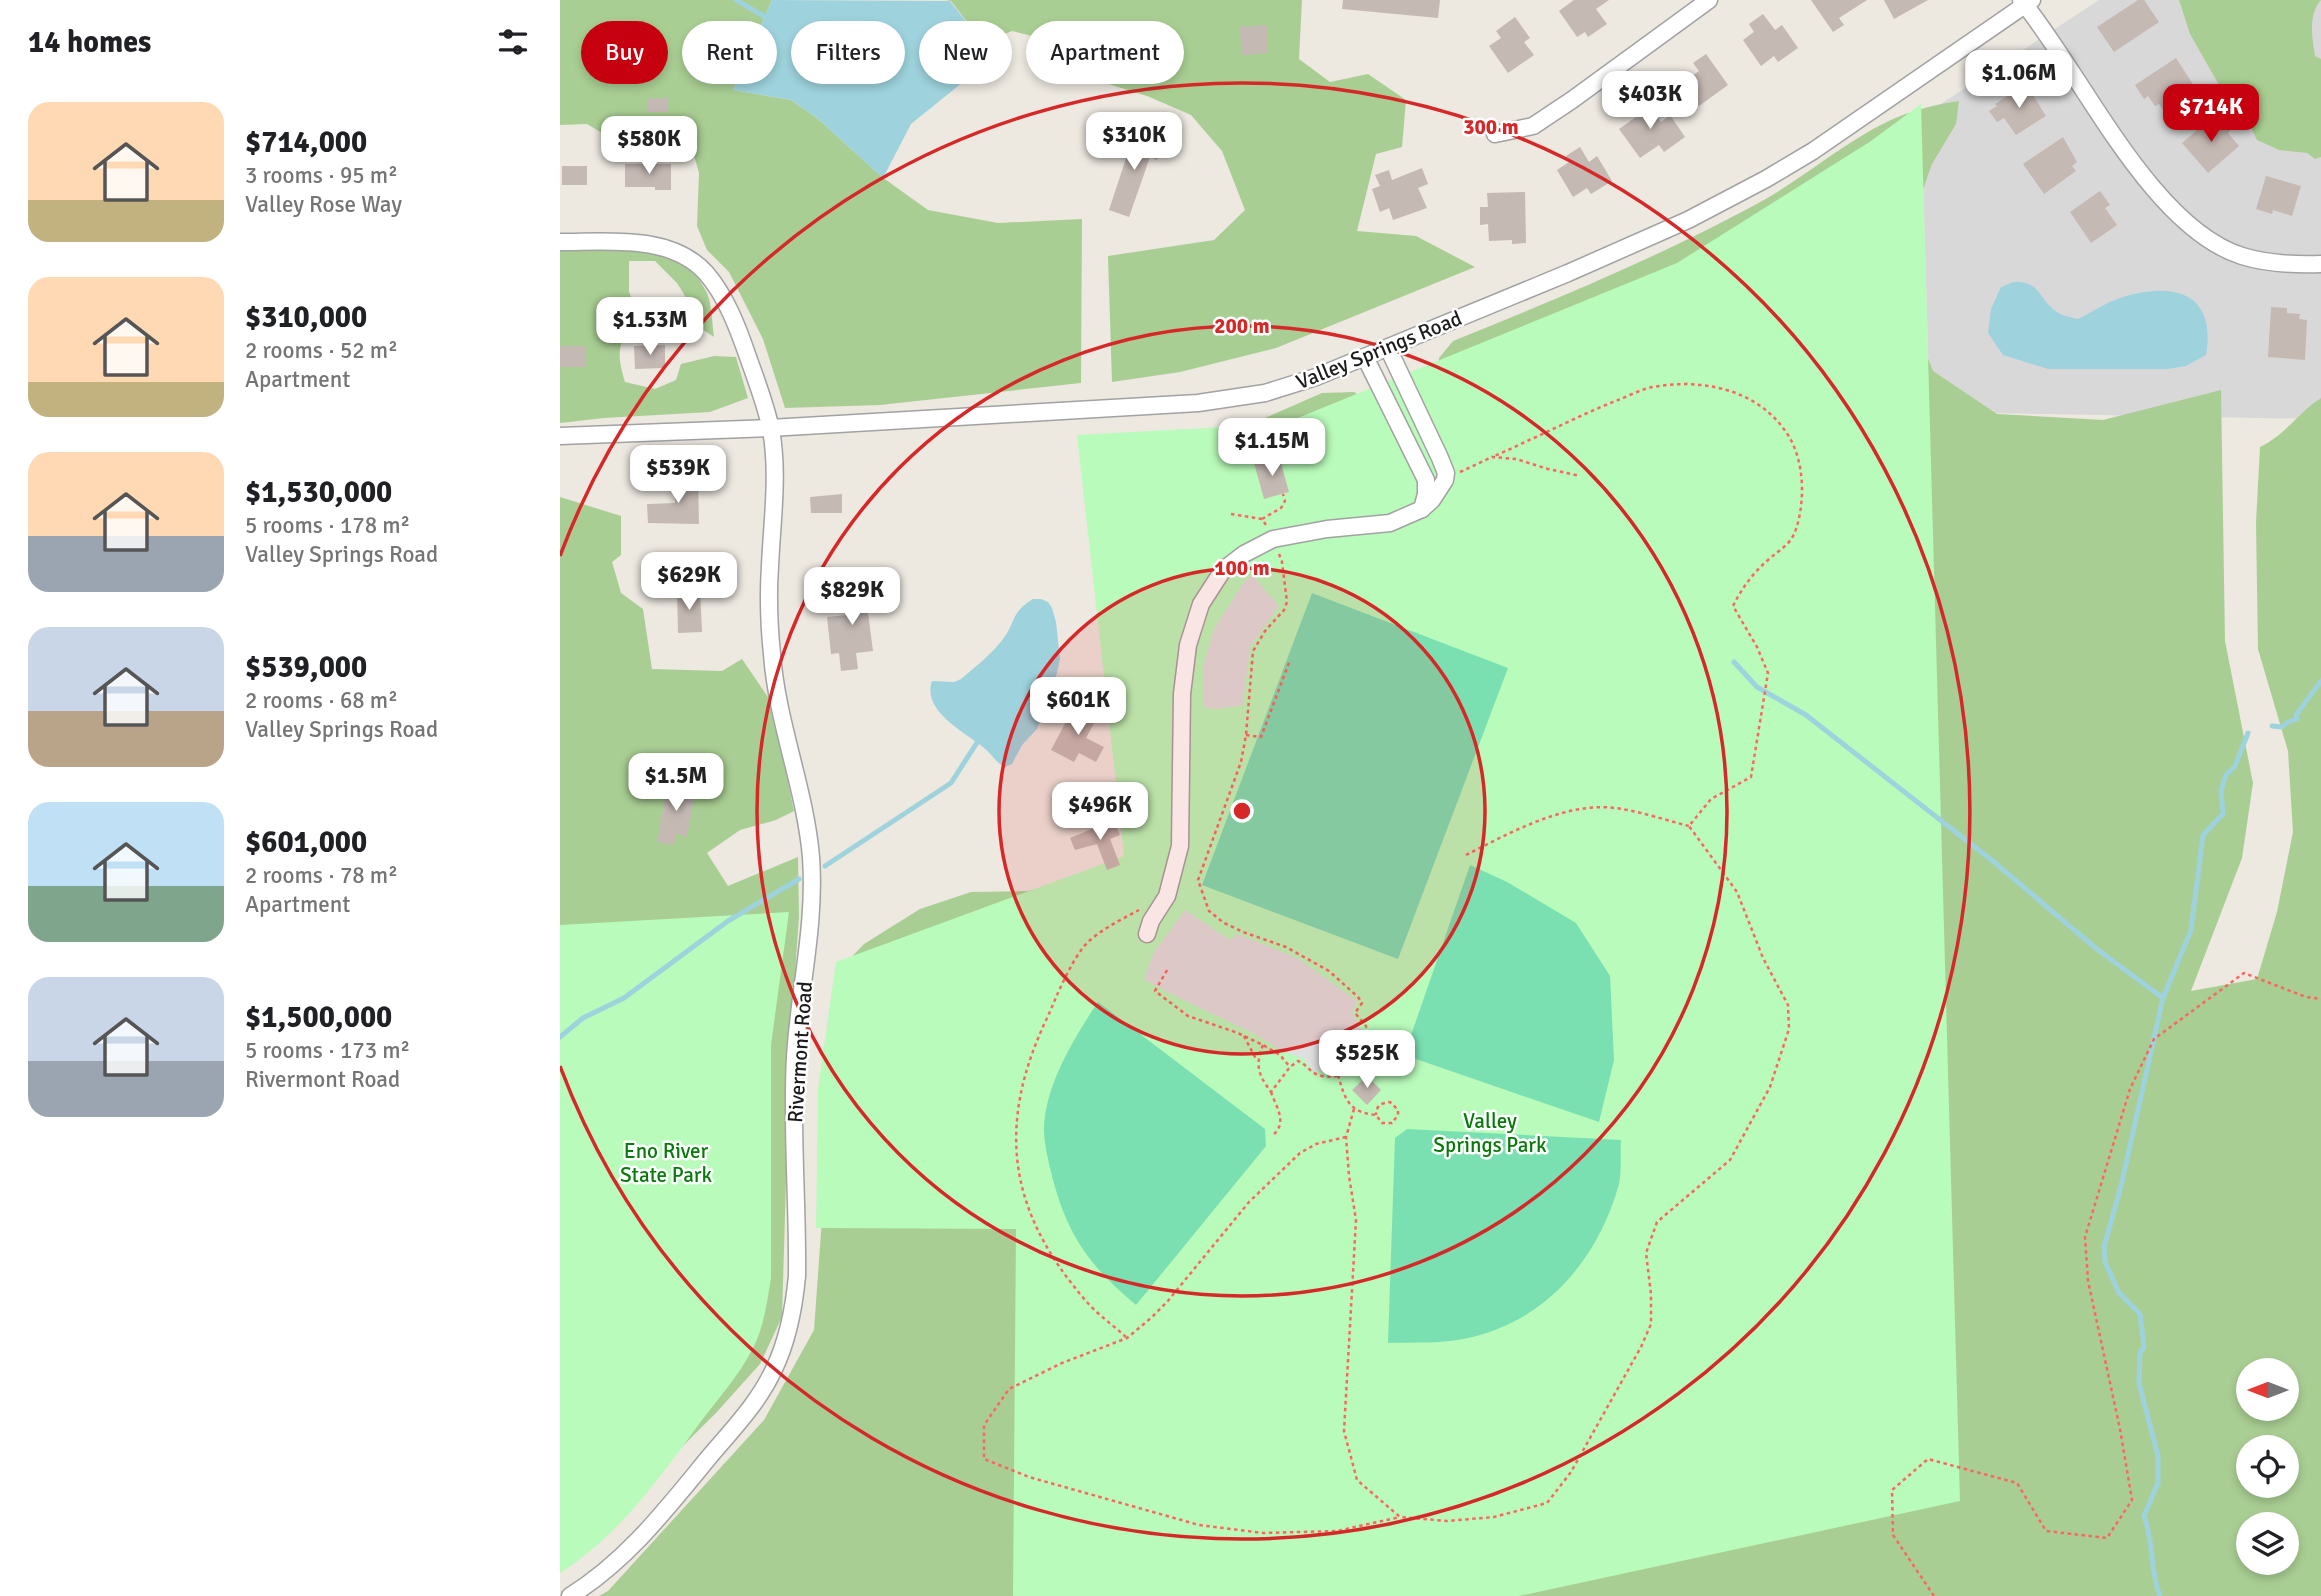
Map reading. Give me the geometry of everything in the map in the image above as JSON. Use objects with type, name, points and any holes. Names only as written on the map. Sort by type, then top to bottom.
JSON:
[{"type":"street","points":[[1495,134],[1532,125],[1572,100],[1709,0]]},
{"type":"street","points":[[2026,2],[2142,174],[2171,210],[2199,233],[2240,255],[2285,265],[2321,264]]},
{"type":"street","name":"Valley Springs Road","points":[[560,436],[771,428],[1198,403],[1238,399],[1290,387],[1568,273],[1724,202],[1813,151],[2026,2]]},
{"type":"street","name":"Rivermont Road","points":[[560,242],[623,242],[665,247],[694,261],[706,273],[731,312],[741,335],[771,428],[774,472],[769,613],[772,658],[785,732],[800,789],[811,853],[812,881],[810,943],[795,1059],[798,1231],[794,1305],[785,1341],[774,1369],[751,1407],[628,1550],[610,1567],[570,1596]]},
{"type":"street","points":[[1147,934],[1151,921],[1167,896],[1180,846],[1181,717],[1188,645],[1201,604],[1223,570],[1244,554],[1273,538],[1390,523],[1422,509],[1432,500],[1445,480],[1446,473],[1440,458],[1388,348]]},
{"type":"street","points":[[1365,357],[1426,480],[1422,509]]},
{"type":"path","points":[[1445,480],[1599,407],[1651,387],[1699,383],[1741,394],[1777,418],[1794,444],[1802,467],[1797,528],[1788,545],[1768,559],[1742,587],[1733,606],[1757,647],[1768,673],[1751,777],[1711,799],[1689,827]]},
{"type":"path","points":[[1492,457],[1516,459],[1548,470],[1580,476]]},
{"type":"path","points":[[1231,514],[1262,519],[1282,508],[1285,501],[1283,494]]},
{"type":"path","points":[[1262,519],[1282,562],[1287,602],[1254,651],[1241,762],[1198,880],[1209,911],[1224,923],[1286,947],[1329,971],[1358,996],[1362,1003],[1355,1013],[1366,1026],[1368,1059]]},
{"type":"path","points":[[1246,735],[1261,737],[1290,660]]},
{"type":"path","points":[[1346,1137],[1317,1144],[1300,1153],[1250,1202],[1167,1302],[1127,1338],[1062,1363],[1009,1389],[984,1425],[984,1459],[1028,1477],[1199,1525],[1263,1533],[1337,1531],[1400,1517],[1447,1521],[1493,1517],[1547,1503],[1571,1472],[1641,1347],[1651,1324],[1651,1294],[1646,1253],[1657,1222],[1730,1160],[1770,1087],[1789,1030],[1788,1005],[1763,958],[1737,892],[1689,827],[1614,808],[1570,811],[1524,826],[1466,855]]},
{"type":"path","points":[[1127,1338],[1087,1303],[1047,1251],[1031,1218],[1019,1183],[1015,1138],[1019,1093],[1033,1047],[1068,974],[1087,943],[1115,923],[1167,896]]},
{"type":"path","points":[[1167,970],[1155,992],[1188,1016],[1263,1045],[1280,1055],[1290,1067]]},
{"type":"path","points":[[1934,1596],[1893,1535],[1892,1490],[1928,1459],[2017,1483],[2046,1531],[2107,1538],[2132,1500],[2120,1429],[2088,1281],[2085,1237],[2130,1089],[2154,1039],[2244,973],[2306,997],[2321,999]]},
{"type":"path","points":[[1244,1037],[1257,1061],[1262,1080],[1271,1091],[1281,1115],[1278,1131],[1273,1135]]},
{"type":"path","points":[[1257,1061],[1263,1045]]},
{"type":"path","points":[[1368,1059],[1386,1070],[1398,1054]]},
{"type":"path","points":[[1271,1091],[1298,1061],[1315,1074],[1328,1076],[1353,1070],[1368,1059]]},
{"type":"path","points":[[1338,1075],[1345,1099],[1354,1109],[1364,1114],[1376,1115],[1382,1123],[1388,1124],[1398,1115],[1398,1110],[1390,1102],[1383,1103],[1378,1107],[1376,1115]]},
{"type":"path","points":[[1354,1109],[1346,1137],[1356,1220],[1344,1431],[1357,1480],[1400,1517]]},
{"type":"shaded area","points":[[2099,0],[2321,0],[2321,419],[1930,412],[1921,117]]},
{"type":"shaded area","points":[[1252,575],[1279,606],[1250,647],[1243,705],[1218,709],[1203,707],[1203,668],[1214,629],[1244,582]]},
{"type":"shaded area","points":[[1185,910],[1230,940],[1238,934],[1299,959],[1357,1001],[1352,1013],[1365,1037],[1363,1054],[1351,1066],[1334,1073],[1313,1071],[1304,1059],[1285,1052],[1251,1032],[1144,979],[1154,952]]},
{"type":"green space","points":[[560,0],[772,0],[763,21],[682,21],[682,84],[736,84],[733,90],[791,100],[817,118],[882,177],[928,210],[998,223],[1082,219],[1081,383],[880,405],[785,408],[763,339],[729,272],[707,250],[697,226],[699,173],[689,137],[602,133],[587,124],[560,125]]},
{"type":"green space","points":[[946,0],[1302,0],[1299,59],[1330,82],[1368,74],[1406,100],[1402,147],[1376,154],[1357,231],[1416,236],[1475,267],[1276,348],[1180,372],[1112,382],[1108,256],[1214,240],[1245,210],[1222,151],[1191,115],[1147,96],[1108,84],[1184,84],[1184,21],[1026,21],[1026,34],[1012,31],[1012,21],[966,21],[951,1]]},
{"type":"green space","points":[[2179,0],[2321,0],[2314,12],[2312,26],[2315,56],[2321,59],[2321,157],[2315,159],[2307,153],[2279,150],[2257,140],[2246,118],[2223,92],[2190,34]]},
{"type":"green space","name":"Valley Springs Park","points":[[1959,101],[1956,124],[1932,164],[1911,223],[1915,325],[1933,371],[1997,414],[2103,420],[2221,390],[2225,641],[2253,783],[2242,858],[2191,991],[2257,979],[2277,912],[2293,832],[2288,751],[2258,649],[2256,523],[2260,447],[2321,398],[2321,1596],[599,1596],[608,1591],[764,1420],[814,1330],[831,1094],[846,963],[864,944],[920,909],[971,892],[1027,891],[1107,873],[1135,862],[1139,844],[1136,778],[1118,648],[1122,605],[1104,540],[1101,452],[1115,447],[1144,445],[1256,422],[1322,393],[1354,392],[1369,402],[1400,468],[1395,482],[1346,499],[1291,505],[1248,505],[1239,494],[1227,460],[1207,458],[1174,471],[1173,485],[1193,570],[1165,649],[1168,841],[1159,873],[1140,899],[1115,913],[1074,926],[1068,935],[1064,978],[1069,988],[1068,1005],[1047,1059],[1034,1116],[1033,1152],[1037,1186],[1053,1232],[1073,1264],[1128,1312],[1149,1304],[1307,1124],[1333,1122],[1350,1126],[1370,1143],[1374,1157],[1376,1212],[1369,1363],[1385,1364],[1469,1349],[1525,1329],[1563,1307],[1623,1226],[1661,1214],[1725,1204],[1716,1199],[1636,1204],[1628,1197],[1620,1103],[1625,1013],[1620,977],[1614,960],[1597,929],[1572,903],[1539,883],[1475,857],[1470,842],[1527,660],[1528,643],[1457,627],[1333,578],[1316,565],[1318,553],[1375,542],[1448,536],[1468,540],[1491,537],[1492,516],[1475,459],[1451,419],[1438,384],[1439,358],[1453,341],[1680,243],[1769,197],[1873,129],[1926,108]],"holes":[[[1689,430],[1708,430],[1710,442],[1708,477],[1693,522],[1630,543],[1592,522],[1573,516],[1571,470],[1593,457],[1642,439],[1674,442]]]},
{"type":"green space","name":"Valley Springs Park","points":[[1921,104],[1960,1501],[1519,1596],[1013,1596],[1016,1229],[816,1228],[818,1089],[836,962],[1124,856],[1077,435],[1283,424],[1677,263],[1871,141]]},
{"type":"green space","points":[[592,248],[642,251],[673,259],[686,266],[698,278],[709,298],[714,337],[699,327],[690,304],[677,283],[655,261],[629,261],[629,292],[640,321],[626,335],[620,348],[620,364],[625,382],[655,389],[676,380],[681,364],[714,356],[736,357],[748,398],[710,412],[560,423],[560,251]]},
{"type":"green space","name":"Eno River State Park","points":[[560,497],[621,516],[621,555],[612,562],[621,593],[643,609],[652,669],[722,671],[742,659],[772,703],[794,811],[776,820],[740,830],[707,853],[728,886],[798,857],[799,916],[790,1047],[782,1317],[760,1364],[716,1413],[560,1568]]},
{"type":"green space","points":[[1312,593],[1508,668],[1398,959],[1202,885]]},
{"type":"green space","points":[[1470,865],[1507,882],[1576,923],[1610,976],[1614,1060],[1599,1122],[1413,1058],[1408,1044]]},
{"type":"green space","name":"Eno River State Park","points":[[789,912],[771,1045],[771,1278],[759,1333],[735,1377],[638,1503],[602,1541],[560,1573],[560,925]]},
{"type":"green space","points":[[1098,1002],[1265,1129],[1266,1146],[1136,1305],[1092,1261],[1072,1230],[1057,1194],[1045,1140],[1046,1112],[1055,1079],[1062,1062]]},
{"type":"green space","points":[[1407,1129],[1621,1140],[1619,1184],[1610,1212],[1582,1262],[1564,1284],[1519,1319],[1492,1331],[1463,1339],[1388,1343],[1395,1138]]},
{"type":"water","points":[[772,0],[950,1],[966,21],[919,21],[919,84],[961,84],[911,124],[883,178],[817,118],[791,100],[733,90],[736,84],[777,84],[777,21],[763,21]]},
{"type":"water","points":[[2013,282],[2029,284],[2057,312],[2078,319],[2117,299],[2141,293],[2174,292],[2198,305],[2205,317],[2208,334],[2206,355],[2186,366],[2168,369],[2048,369],[2003,355],[1988,333],[1991,309],[2001,287]]},
{"type":"water","points":[[1033,599],[1048,602],[1052,608],[1060,659],[1037,729],[1022,745],[1012,764],[1005,767],[947,720],[933,702],[930,692],[932,681],[954,682],[983,660],[999,645],[1017,613]]},
{"type":"building","points":[[1343,0],[1440,0],[1438,18],[1342,9]]},
{"type":"building","points":[[1574,0],[1609,0],[1596,9],[1607,24],[1588,37],[1585,32],[1577,37],[1559,11]]},
{"type":"building","points":[[1811,0],[1867,0],[1839,18],[1844,25],[1833,32]]},
{"type":"building","points":[[1884,0],[1928,0],[1894,19]]},
{"type":"building","points":[[2138,0],[2144,0],[2159,22],[2114,52],[2097,27]]},
{"type":"building","points":[[1763,14],[1775,30],[1782,25],[1798,48],[1778,62],[1774,56],[1761,66],[1743,40],[1754,32],[1749,24]]},
{"type":"building","points":[[1515,17],[1530,38],[1524,42],[1534,55],[1508,73],[1489,46],[1501,38],[1496,31]]},
{"type":"building","points":[[1267,25],[1268,53],[1242,55],[1240,27]]},
{"type":"building","points":[[1706,54],[1728,85],[1699,106],[1682,83],[1699,71],[1693,63]]},
{"type":"building","points":[[2176,58],[2196,89],[2164,111],[2159,104],[2155,106],[2148,96],[2144,99],[2135,85]]},
{"type":"building","points":[[2026,84],[2046,116],[2016,135],[2004,118],[1997,122],[1989,111],[1997,106],[1995,104]]},
{"type":"building","points":[[668,98],[668,112],[648,112],[648,99]]},
{"type":"building","points":[[1645,99],[1661,122],[1670,115],[1685,137],[1664,152],[1659,145],[1640,158],[1619,129],[1636,117],[1631,109]]},
{"type":"building","points":[[2210,119],[2216,125],[2222,119],[2231,129],[2228,133],[2239,146],[2208,173],[2182,143]]},
{"type":"building","points":[[1135,131],[1164,141],[1157,160],[1150,157],[1129,217],[1109,210]]},
{"type":"building","points":[[2063,137],[2077,162],[2072,166],[2076,171],[2044,194],[2023,164]]},
{"type":"building","points":[[1580,147],[1589,162],[1597,156],[1612,181],[1591,194],[1587,188],[1573,197],[1557,170],[1569,162],[1566,156]]},
{"type":"building","points":[[625,164],[671,164],[671,190],[625,187]]},
{"type":"building","points":[[562,166],[587,166],[587,185],[562,185]]},
{"type":"building","points":[[1422,168],[1428,184],[1418,188],[1427,208],[1393,220],[1389,208],[1380,212],[1372,189],[1380,186],[1375,175],[1389,170],[1392,180]]},
{"type":"building","points":[[2266,176],[2301,186],[2292,216],[2273,210],[2272,214],[2256,209]]},
{"type":"building","points":[[2100,191],[2110,205],[2105,208],[2117,225],[2091,243],[2070,212]]},
{"type":"building","points":[[1525,192],[1526,243],[1512,244],[1512,240],[1489,241],[1488,224],[1480,225],[1480,207],[1488,207],[1487,193]]},
{"type":"building","points":[[2271,307],[2287,308],[2287,313],[2300,314],[2299,319],[2307,320],[2305,360],[2268,357]]},
{"type":"building","points":[[665,345],[665,368],[635,369],[634,346]]},
{"type":"building","points":[[560,346],[586,346],[586,367],[560,367]]},
{"type":"building","points":[[1279,456],[1289,492],[1264,499],[1254,463]]},
{"type":"building","points":[[698,477],[699,524],[648,523],[647,504],[675,503],[674,478]]},
{"type":"building","points":[[842,494],[842,513],[811,513],[810,497]]},
{"type":"building","points":[[866,581],[873,651],[856,653],[858,669],[841,671],[839,653],[831,654],[827,617],[847,615],[844,583]]},
{"type":"building","points":[[677,591],[700,591],[702,632],[678,633]]},
{"type":"building","points":[[1079,705],[1098,716],[1086,738],[1104,747],[1096,762],[1079,753],[1074,762],[1051,750],[1070,714],[1073,716]]},
{"type":"building","points":[[668,783],[696,789],[687,837],[676,834],[674,845],[657,842]]},
{"type":"building","points":[[1114,820],[1120,835],[1110,839],[1120,865],[1107,870],[1097,844],[1075,850],[1070,838]]},
{"type":"building","points":[[1367,1076],[1381,1090],[1367,1105],[1352,1090]]},
{"type":"waterway","points":[[736,0],[769,19]]},
{"type":"waterway","points":[[1734,662],[1757,687],[1806,715],[1994,862],[2098,950],[2163,998]]},
{"type":"waterway","points":[[2272,726],[2282,727],[2297,719],[2296,715],[2321,681]]},
{"type":"waterway","points":[[2160,1596],[2144,1516],[2158,1483],[2158,1456],[2139,1383],[2140,1353],[2144,1347],[2140,1314],[2119,1293],[2105,1262],[2104,1247],[2121,1186],[2163,998],[2191,930],[2203,835],[2223,814],[2221,791],[2226,775],[2235,766],[2248,733]]},
{"type":"waterway","points":[[825,866],[951,783],[980,738]]},
{"type":"waterway","points":[[560,1037],[583,1018],[624,998],[728,921],[799,879]]}]
